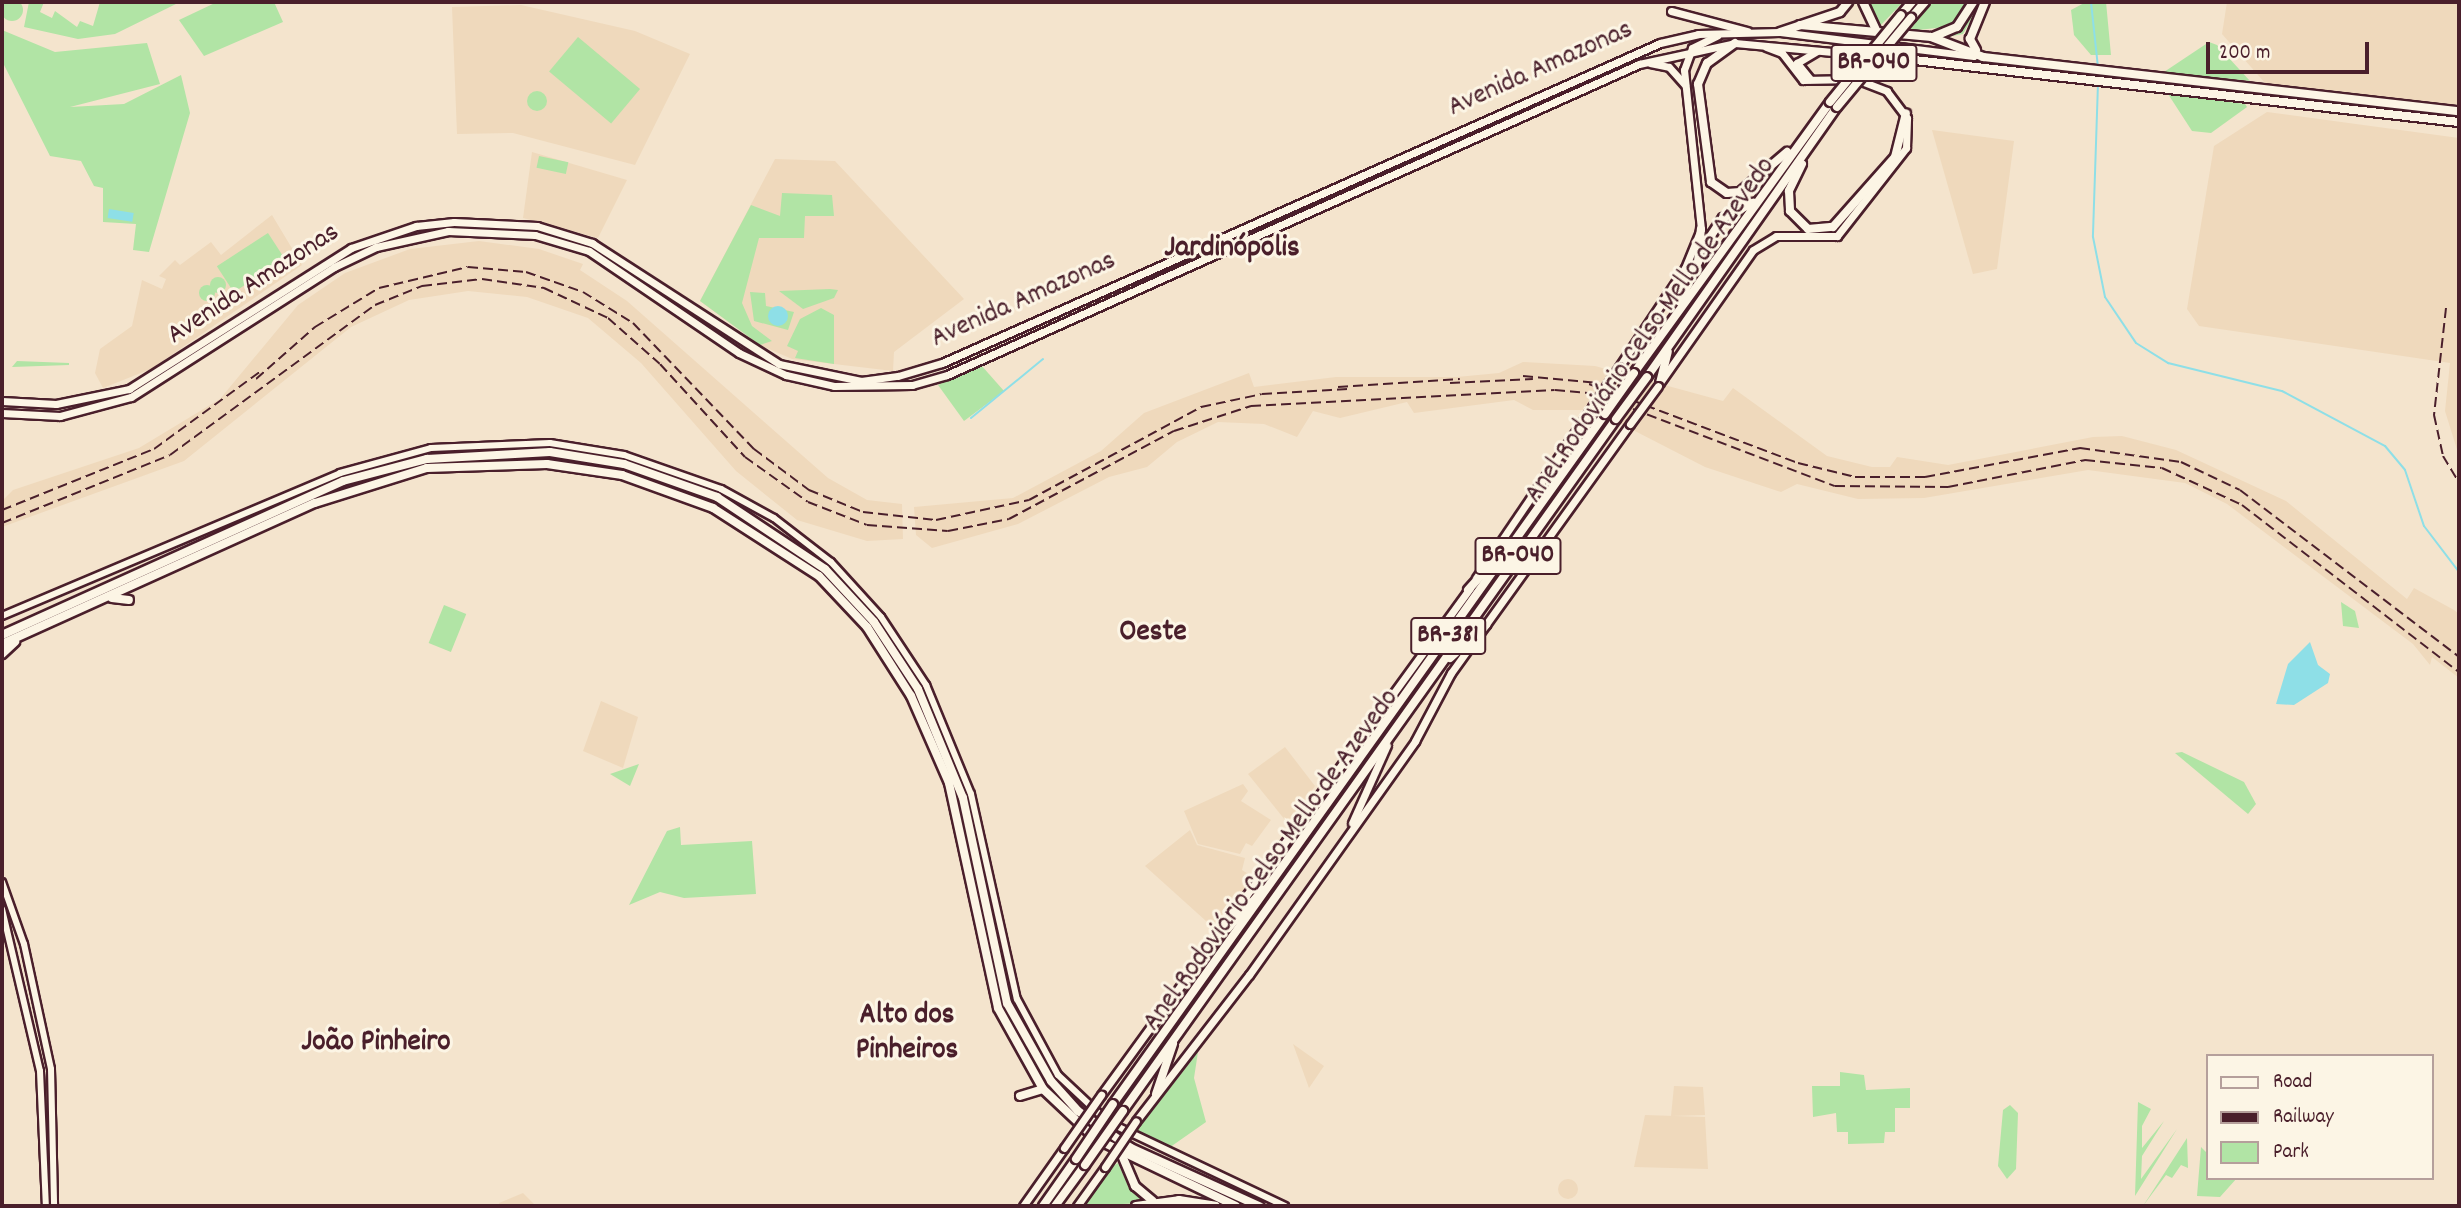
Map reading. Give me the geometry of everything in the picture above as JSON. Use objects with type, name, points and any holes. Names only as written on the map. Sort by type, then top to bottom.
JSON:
[{"type":"highway","points":[[1780,32],[1840,12],[1848,2]]},
{"type":"highway","points":[[1863,2],[1877,32]]},
{"type":"highway","name":"Anel Rodoviário Celso Mello de Azevedo","points":[[1043,1206],[1798,143],[1925,2]]},
{"type":"highway","points":[[1931,37],[1957,27],[1973,2]]},
{"type":"highway","points":[[1983,57],[1970,39],[1985,2]]},
{"type":"highway","name":"Anel Rodoviário Celso Mello de Azevedo","points":[[1055,1206],[1176,1033],[1669,347],[1812,143],[1834,105],[1907,7]]},
{"type":"highway","points":[[1800,25],[1931,37],[1983,57]]},
{"type":"highway","points":[[1735,43],[1707,63],[1698,84],[1711,181],[1727,193],[1740,192],[1798,143]]},
{"type":"highway","name":"Avenida Amazonas","points":[[1983,57],[2459,111]]},
{"type":"highway","name":"Avenida Amazonas","points":[[1897,58],[2459,122]]},
{"type":"highway","points":[[1812,143],[1787,198],[1796,221],[1821,231],[1840,221],[1895,157],[1906,113]]},
{"type":"highway","points":[[1672,321],[1702,249],[1723,218],[1756,202]]},
{"type":"highway","points":[[1702,229],[1702,249]]},
{"type":"highway","points":[[1659,385],[1669,347]]},
{"type":"highway","points":[[2,635],[344,481],[427,459],[550,452],[624,464],[717,497],[825,569],[874,622],[918,689],[963,798],[1007,1003],[1051,1082],[1078,1111],[1131,1148],[1259,1206]]},
{"type":"highway","points":[[2,645],[335,495],[427,468],[547,464],[622,475],[713,508],[819,576],[867,627],[911,696],[948,783],[998,1008],[1043,1089],[1073,1121],[1121,1153],[1236,1206]]},
{"type":"highway","points":[[1468,590],[1523,530]]},
{"type":"highway","points":[[107,599],[129,600]]},
{"type":"highway","points":[[100,613],[107,599]]},
{"type":"highway","points":[[1437,670],[1486,625]]},
{"type":"highway","points":[[2,654],[23,635]]},
{"type":"highway","points":[[1156,1094],[1176,1033]]},
{"type":"highway","points":[[1020,1096],[1043,1089]]},
{"type":"highway","points":[[1121,1153],[1135,1186],[1154,1201]]},
{"type":"highway","points":[[1136,1206],[1154,1201],[1216,1206]]},
{"type":"main road","points":[[1671,11],[1748,31]]},
{"type":"main road","name":"Avenida Amazonas","points":[[2,401],[86,401],[129,389],[351,248],[416,226],[454,222],[537,226],[592,243],[779,364],[862,381],[898,376],[1069,307],[1581,75],[1660,43],[1728,32],[1780,32],[1983,57]]},
{"type":"main road","points":[[1702,229],[1685,85],[1692,48],[1728,32]]},
{"type":"main road","name":"Avenida Amazonas","points":[[2,413],[60,416],[131,397],[334,267],[376,247],[448,231],[535,235],[589,251],[739,354],[801,380],[869,388],[930,381],[1639,64],[1692,48],[1735,43],[1829,49],[1897,58]]},
{"type":"main road","name":"BR-040","points":[[1659,385],[1747,257],[1776,236],[1820,240],[1850,226],[1904,155],[1906,113],[1887,91],[1868,83],[1836,76],[1814,81],[1799,78],[1782,53],[1759,45]]},
{"type":"main road","name":"BR-040","points":[[1814,81],[1800,72],[1799,59],[1829,49]]},
{"type":"main road","points":[[1639,64],[1665,65],[1685,85]]},
{"type":"main road","points":[[1581,75],[1583,87]]},
{"type":"main road","name":"Anel Rodoviário Celso Mello de Azevedo","points":[[1023,1206],[1468,590],[1685,268],[1702,229]]},
{"type":"main road","points":[[1077,1206],[1156,1094],[1249,975],[1348,833],[1486,625],[1659,385]]},
{"type":"main road","points":[[2,616],[341,473],[431,448],[550,443],[624,455],[721,489],[774,518],[831,562],[881,617],[926,685],[971,794],[1017,999],[1058,1075],[1083,1102],[1137,1139],[1285,1206]]},
{"type":"main road","points":[[1348,833],[1390,735]]},
{"type":"main road","points":[[1219,937],[1276,879]]},
{"type":"main road","points":[[2,882],[24,944],[51,1069],[54,1206]]},
{"type":"main road","points":[[2,909],[40,1071],[46,1206]]},
{"type":"shaded area","points":[[2227,2],[2459,2],[2459,105],[2265,83],[2222,34]]},
{"type":"shaded area","points":[[521,5],[635,31],[690,54],[635,165],[513,133],[457,134],[452,7]]},
{"type":"shaded area","points":[[2267,112],[2459,138],[2459,456],[2445,411],[2450,363],[2199,326],[2187,309],[2214,146]]},
{"type":"shaded area","points":[[1932,130],[2014,141],[1997,269],[1973,274]]},
{"type":"shaded area","points":[[532,152],[627,180],[598,238],[523,218]]},
{"type":"shaded area","points":[[775,159],[835,161],[964,299],[894,352],[893,371],[792,359],[760,345],[700,301]]},
{"type":"shaded area","points":[[272,215],[302,265],[151,369],[103,388],[95,373],[100,349],[132,326],[142,280],[162,289],[166,279],[159,276],[175,260],[180,265],[211,242],[221,255]]},
{"type":"shaded area","points":[[479,241],[539,249],[583,264],[580,270],[627,301],[828,478],[867,500],[902,504],[903,539],[867,541],[797,520],[736,471],[641,363],[588,318],[527,297],[468,291],[409,300],[351,327],[184,461],[2,527],[2,501],[13,490],[139,448],[220,399],[298,305],[345,273],[410,249]]},
{"type":"shaded area","points":[[1523,362],[1595,366],[1723,401],[1733,388],[1827,456],[1872,467],[1890,467],[1897,457],[1948,465],[2093,437],[2122,436],[2176,450],[2286,501],[2407,599],[2414,588],[2459,614],[2459,678],[2432,657],[2430,665],[2413,644],[2227,504],[2185,483],[2088,470],[1924,498],[1858,499],[1797,484],[1781,492],[1705,467],[1594,410],[1533,410],[1514,400],[1414,413],[1407,402],[1340,418],[1313,411],[1297,437],[1264,424],[1218,422],[1177,442],[1147,467],[1109,477],[1018,524],[932,548],[916,535],[914,507],[1013,498],[1101,451],[1144,413],[1249,373],[1254,387],[1336,377],[1457,377],[1499,373]]},
{"type":"shaded area","points":[[601,701],[638,717],[623,768],[583,751]]},
{"type":"shaded area","points":[[1285,747],[1315,786],[1289,825],[1248,774]]},
{"type":"shaded area","points":[[1243,784],[1248,791],[1241,801],[1271,820],[1252,846],[1246,843],[1240,854],[1198,844],[1184,811]]},
{"type":"shaded area","points":[[1190,830],[1197,845],[1245,858],[1242,870],[1253,877],[1216,930],[1145,866]]},
{"type":"shaded area","points":[[1293,1044],[1324,1066],[1309,1088]]},
{"type":"shaded area","points":[[1674,1086],[1703,1087],[1705,1115],[1671,1116]]},
{"type":"shaded area","points":[[1645,1115],[1705,1117],[1708,1169],[1634,1167]]},
{"type":"shaded area","points":[[1568,1179],[1575,1182],[1578,1189],[1575,1196],[1568,1199],[1561,1196],[1558,1189],[1561,1182]]},
{"type":"shaded area","points":[[523,1193],[536,1206],[500,1206],[499,1203]]},
{"type":"green space","points":[[12,-1],[20,2],[23,10],[20,18],[12,21],[4,18],[1,10],[4,2]]},
{"type":"green space","points":[[29,2],[44,2],[40,12],[52,18],[55,11],[77,27],[80,21],[93,26],[100,2],[180,2],[115,34],[78,39],[24,27]]},
{"type":"green space","points":[[217,2],[274,2],[283,22],[204,56],[179,20]]},
{"type":"green space","points":[[1868,2],[1903,2],[1881,25]]},
{"type":"green space","points":[[1931,2],[1969,2],[1954,26],[1909,31]]},
{"type":"green space","points":[[1976,2],[1981,2],[1963,34],[1947,37],[1971,17]]},
{"type":"green space","points":[[2086,2],[2106,2],[2111,55],[2091,55],[2074,35],[2071,10]]},
{"type":"green space","points":[[2,30],[55,52],[147,43],[160,84],[70,107],[124,104],[181,75],[190,113],[149,252],[133,250],[136,224],[103,222],[103,188],[94,186],[81,161],[50,156],[2,61]]},
{"type":"green space","points":[[578,37],[640,89],[611,124],[549,71]]},
{"type":"green space","points":[[2209,42],[2217,45],[2250,81],[2164,72]]},
{"type":"green space","points":[[537,91],[544,94],[547,101],[544,108],[537,111],[530,108],[527,101],[530,94]]},
{"type":"green space","points":[[2168,94],[2245,104],[2247,107],[2211,133],[2192,131]]},
{"type":"green space","points":[[539,156],[568,162],[566,174],[537,168]]},
{"type":"green space","points":[[782,193],[832,195],[834,216],[805,216],[804,238],[759,238],[742,303],[752,326],[772,341],[760,345],[700,301],[751,205],[780,216]]},
{"type":"green space","points":[[268,233],[285,259],[234,292],[217,266]]},
{"type":"green space","points":[[215,277],[221,277],[226,285],[224,291],[215,293],[210,288],[210,282]]},
{"type":"green space","points":[[204,285],[210,285],[215,293],[213,299],[204,301],[199,296],[199,290]]},
{"type":"green space","points":[[838,290],[834,298],[803,309],[779,291]]},
{"type":"green space","points":[[750,292],[765,293],[766,306],[794,312],[788,330],[754,321]]},
{"type":"green space","points":[[821,308],[834,315],[834,364],[795,358],[798,351],[787,346],[800,319]]},
{"type":"green space","points":[[17,361],[69,363],[69,365],[12,367]]},
{"type":"green space","points":[[981,365],[1004,391],[964,421],[938,385]]},
{"type":"green space","points":[[2341,602],[2355,611],[2359,628],[2343,626]]},
{"type":"green space","points":[[444,605],[466,614],[451,652],[429,643]]},
{"type":"green space","points":[[2182,752],[2244,782],[2256,804],[2248,814],[2175,753]]},
{"type":"green space","points":[[639,764],[630,786],[610,774]]},
{"type":"green space","points":[[680,827],[681,845],[752,841],[756,894],[684,898],[660,892],[629,905],[667,831]]},
{"type":"green space","points":[[1198,1052],[1194,1078],[1206,1122],[1166,1150],[1135,1133]]},
{"type":"green space","points":[[1840,1072],[1864,1075],[1866,1090],[1910,1088],[1910,1108],[1895,1108],[1895,1132],[1885,1132],[1884,1143],[1848,1144],[1848,1132],[1837,1132],[1836,1113],[1813,1117],[1812,1086],[1840,1086]]},
{"type":"green space","points":[[2138,1102],[2151,1109],[2142,1126],[2142,1148],[2164,1121],[2142,1156],[2141,1179],[2177,1129],[2135,1196]]},
{"type":"green space","points":[[2010,1105],[2018,1113],[2016,1169],[2007,1179],[1998,1166],[2003,1110]]},
{"type":"green space","points":[[2187,1138],[2188,1168],[2181,1165],[2172,1178],[2166,1175],[2143,1206]]},
{"type":"green space","points":[[2201,1147],[2206,1152],[2206,1180],[2235,1180],[2220,1197],[2197,1196]]},
{"type":"green space","points":[[1118,1163],[1129,1188],[1145,1203],[1076,1206],[1100,1174]]},
{"type":"water","points":[[109,209],[134,213],[132,222],[108,218]]},
{"type":"water","points":[[778,306],[785,309],[788,316],[785,323],[778,326],[771,323],[768,316],[771,309]]},
{"type":"water","points":[[2310,642],[2318,665],[2330,674],[2328,683],[2294,705],[2276,704],[2288,664]]},
{"type":"waterway","points":[[2091,2],[2098,67]]},
{"type":"waterway","points":[[2098,83],[2093,237],[2105,297],[2136,343],[2168,363],[2282,391],[2385,446],[2405,470],[2424,526],[2459,572]]},
{"type":"waterway","points":[[971,418],[1043,359]]},
{"type":"railway","points":[[256,379],[315,327],[379,288],[468,267],[526,272],[583,292],[633,323],[754,449],[809,490],[863,512],[936,520],[1029,500],[1201,407],[1262,394],[1348,389]]},
{"type":"railway","points":[[2,523],[170,455],[375,305],[422,286],[482,279],[544,288],[608,318],[660,364],[745,457],[808,502],[867,525],[948,531],[1009,519],[1174,431],[1251,406],[1555,390],[1591,393],[1835,486],[1948,487],[2085,460],[2162,468],[2242,505],[2459,672]]},
{"type":"railway","points":[[2446,308],[2434,415],[2443,456],[2459,483]]},
{"type":"railway","points":[[2,510],[154,449],[261,371]]},
{"type":"railway","points":[[1523,376],[1599,383]]},
{"type":"railway","points":[[1338,387],[1460,379]]},
{"type":"railway","points":[[1450,383],[1533,379]]},
{"type":"railway","points":[[1589,384],[1798,463],[1855,477],[1925,477],[2080,448],[2181,462],[2240,490],[2459,657]]},
{"type":"district","name":"Jardinópolis","points":[[1232,250]]},
{"type":"district","name":"Oeste","points":[[1153,634]]},
{"type":"district","name":"Alto dos Pinheiros","points":[[907,1034]]},
{"type":"district","name":"João Pinheiro","points":[[376,1044]]}]
